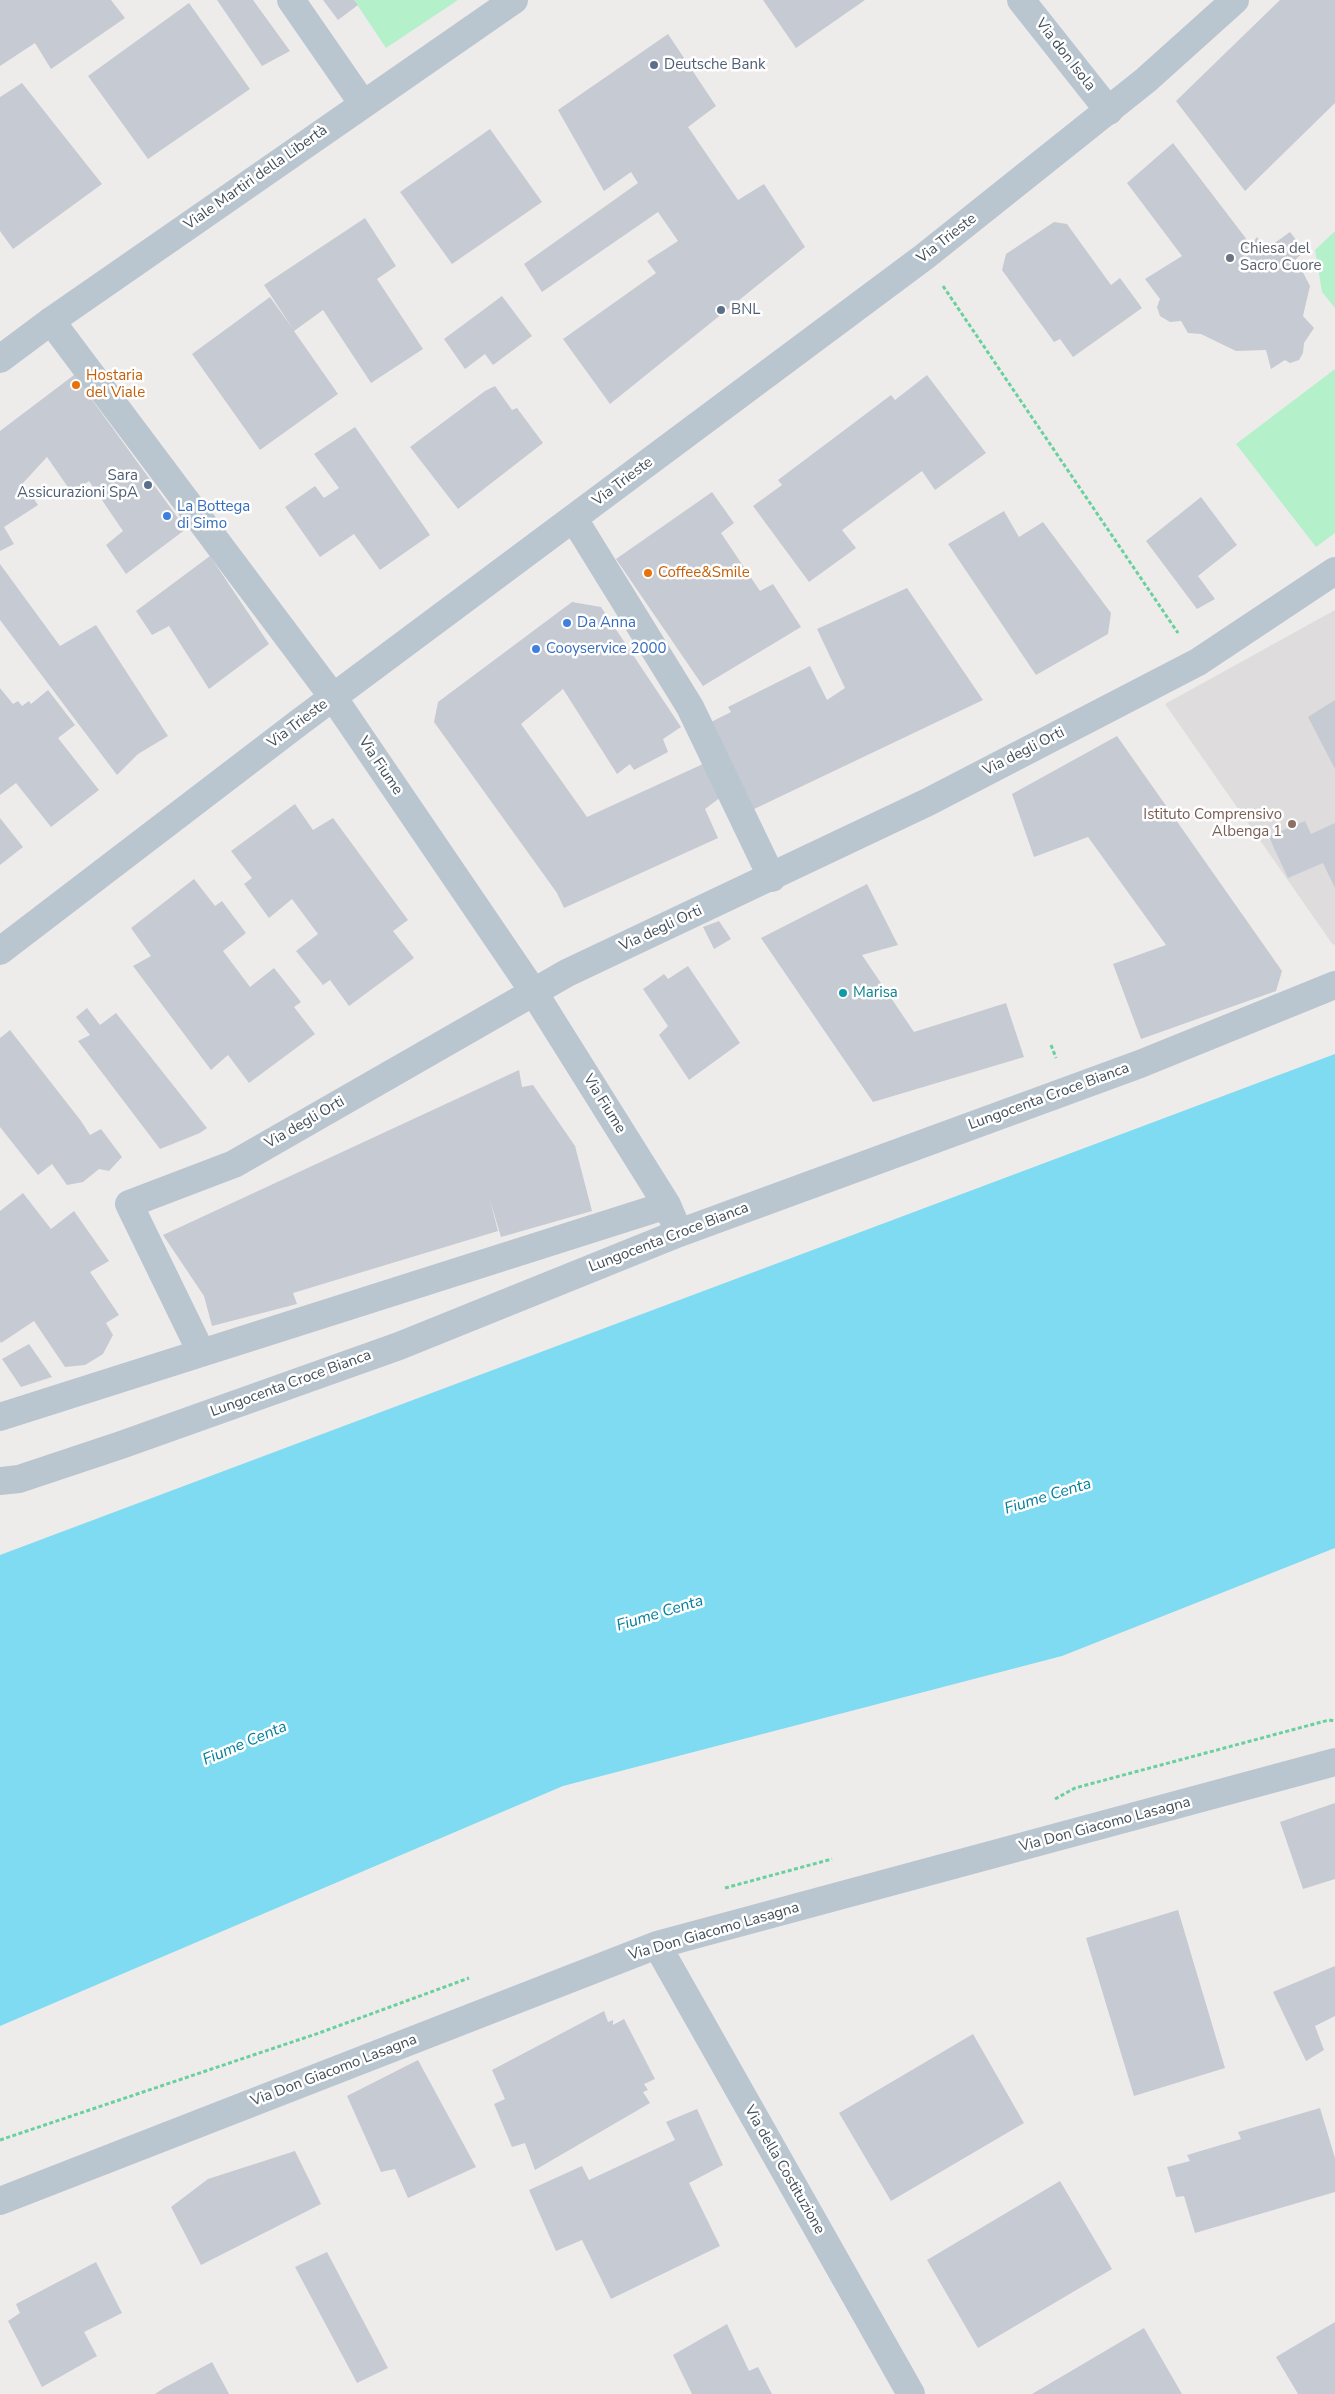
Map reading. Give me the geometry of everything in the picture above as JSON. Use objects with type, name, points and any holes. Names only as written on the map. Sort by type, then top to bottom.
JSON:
[{"type":"street","points":[[290,0],[363,104]]},
{"type":"street","name":"Viale Martiri della Libertà","points":[[0,359],[51,320],[514,0]]},
{"type":"street","name":"Via don Isola","points":[[1021,0],[1109,110]]},
{"type":"street","name":"Via Trieste","points":[[0,951],[333,697],[924,258],[1146,80],[1235,0]]},
{"type":"street","name":"Via Fiume","points":[[51,320],[333,697],[533,992],[667,1205],[679,1233]]},
{"type":"street","points":[[574,519],[690,707],[772,878]]},
{"type":"street","name":"Via degli Orti","points":[[200,1352],[129,1204],[234,1164],[566,973],[772,878],[928,802],[1198,662],[1304,594],[1335,571]]},
{"type":"street","name":"Lungocenta Croce Bianca","points":[[0,1481],[20,1479],[121,1445],[399,1346],[679,1233],[1140,1064],[1335,985]]},
{"type":"street","points":[[0,1417],[667,1205]]},
{"type":"street","name":"Via Don Giacomo Lasagna","points":[[0,2201],[657,1945],[1335,1762]]},
{"type":"street","name":"Via della Costituzione","points":[[657,1945],[911,2394]]},
{"type":"path","points":[[924,258],[1198,662]]},
{"type":"shaded area","name":"Istituto Comprensivo Albenga 1","points":[[1335,610],[1335,944],[1333,945],[1165,704]]},
{"type":"green space","points":[[354,0],[458,0],[386,48]]},
{"type":"green space","points":[[1335,231],[1335,308],[1322,292],[1315,250]]},
{"type":"green space","points":[[1335,369],[1335,533],[1316,547],[1236,444]]},
{"type":"water","name":"Fiume Centa","points":[[1335,1054],[1335,1548],[1062,1656],[563,1786],[0,2026],[0,1555]]},
{"type":"building","points":[[0,0],[111,0],[125,18],[51,69],[35,43],[0,66]]},
{"type":"building","points":[[217,0],[253,0],[290,51],[262,66]]},
{"type":"building","points":[[323,0],[354,0],[358,5],[338,20]]},
{"type":"building","points":[[763,0],[865,0],[796,48]]},
{"type":"building","points":[[1280,0],[1335,0],[1335,103],[1245,191],[1176,101]]},
{"type":"building","points":[[189,3],[250,89],[148,159],[88,76]]},
{"type":"building","points":[[668,34],[716,106],[688,127],[738,200],[764,184],[805,247],[610,404],[563,339],[656,273],[647,261],[678,241],[658,212],[542,292],[524,264],[638,183],[631,172],[604,191],[558,110]]},
{"type":"building","points":[[22,83],[102,184],[13,249],[0,231],[0,97]]},
{"type":"building","points":[[490,129],[542,202],[452,264],[400,192]]},
{"type":"building","name":"Chiesa del Sacro Cuore","points":[[1173,143],[1251,245],[1257,237],[1265,250],[1290,232],[1305,251],[1296,259],[1310,286],[1303,316],[1314,328],[1304,343],[1303,353],[1299,360],[1290,363],[1285,360],[1271,369],[1266,350],[1236,351],[1201,334],[1188,333],[1181,321],[1170,322],[1160,316],[1157,307],[1160,299],[1145,279],[1182,256],[1127,183]]},
{"type":"building","points":[[365,218],[396,266],[377,279],[423,349],[371,383],[323,310],[294,331],[338,394],[260,450],[192,354],[270,297],[293,329],[264,285]]},
{"type":"building","points":[[1054,222],[1067,224],[1111,285],[1120,278],[1142,308],[1073,357],[1060,339],[1054,342],[1002,270],[1006,254]]},
{"type":"building","points":[[502,296],[532,336],[493,365],[485,354],[465,369],[444,339]]},
{"type":"building","points":[[74,375],[186,529],[126,574],[106,545],[123,531],[89,481],[72,493],[47,457],[23,483],[38,505],[4,527],[14,544],[0,551],[0,431]]},
{"type":"building","points":[[927,375],[986,453],[935,490],[922,471],[842,530],[856,548],[809,582],[753,506],[782,485],[778,480],[891,395],[895,400]]},
{"type":"building","points":[[495,386],[512,410],[517,408],[543,443],[458,509],[410,447],[485,391]]},
{"type":"building","points":[[355,427],[430,535],[380,570],[354,534],[320,557],[285,507],[315,486],[324,498],[339,488],[314,454]]},
{"type":"building","points":[[712,492],[734,523],[721,533],[760,591],[773,584],[801,627],[703,686],[616,559]]},
{"type":"building","points":[[1201,497],[1237,545],[1198,576],[1215,599],[1197,609],[1146,541]]},
{"type":"building","points":[[1004,511],[1019,537],[1043,522],[1111,613],[1108,634],[1036,675],[948,544]]},
{"type":"building","points":[[210,556],[269,644],[209,689],[169,626],[152,635],[136,611]]},
{"type":"building","points":[[0,564],[60,646],[96,625],[168,736],[138,754],[117,775],[0,620]]},
{"type":"building","points":[[907,588],[983,700],[750,811],[709,723],[731,712],[728,707],[810,666],[827,700],[845,688],[817,629]]},
{"type":"building","points":[[572,602],[601,607],[681,727],[663,739],[668,752],[634,770],[630,764],[617,774],[563,689],[521,724],[587,817],[703,764],[721,797],[705,809],[718,838],[564,908],[557,893],[434,722],[438,702]]},
{"type":"building","points":[[0,688],[13,704],[18,701],[22,706],[29,701],[31,704],[48,690],[75,725],[58,738],[99,790],[51,827],[16,783],[0,795]]},
{"type":"building","points":[[1335,700],[1335,769],[1308,717]]},
{"type":"building","points":[[1117,736],[1282,971],[1276,991],[1141,1039],[1113,964],[1166,945],[1088,837],[1034,857],[1012,794]]},
{"type":"building","points":[[295,804],[313,830],[333,818],[408,920],[393,931],[414,958],[349,1006],[330,980],[323,985],[296,951],[318,934],[292,899],[269,918],[244,884],[252,878],[231,851]]},
{"type":"building","points":[[0,818],[23,847],[0,865]]},
{"type":"building","points":[[1305,821],[1311,834],[1335,823],[1335,888],[1323,863],[1288,878],[1273,846],[1269,836]]},
{"type":"building","points":[[194,879],[215,906],[222,901],[246,933],[223,951],[250,987],[274,968],[301,1002],[294,1007],[315,1034],[249,1083],[228,1055],[211,1070],[133,966],[151,956],[131,928]]},
{"type":"building","name":"Marisa","points":[[867,884],[898,945],[862,955],[914,1032],[1006,1003],[1024,1057],[873,1102],[761,938]]},
{"type":"building","points":[[719,921],[731,939],[714,949],[703,927]]},
{"type":"building","points":[[688,966],[740,1043],[689,1080],[659,1035],[668,1026],[643,989],[664,974],[668,979]]},
{"type":"building","points":[[87,1008],[100,1025],[116,1013],[207,1128],[200,1133],[160,1149],[78,1041],[90,1035],[76,1017]]},
{"type":"building","points":[[10,1030],[90,1135],[101,1129],[122,1157],[109,1171],[99,1169],[83,1182],[67,1185],[52,1164],[38,1175],[0,1127],[0,1038]]},
{"type":"building","points":[[519,1070],[522,1087],[533,1085],[575,1146],[592,1211],[501,1237],[489,1197],[498,1231],[293,1293],[297,1304],[212,1326],[204,1296],[163,1235]]},
{"type":"building","points":[[23,1193],[51,1229],[74,1211],[109,1261],[90,1272],[119,1315],[106,1323],[113,1335],[103,1354],[85,1365],[65,1367],[34,1321],[1,1343],[0,1341],[0,1211]]},
{"type":"building","points":[[29,1344],[52,1377],[21,1387],[2,1359]]},
{"type":"building","points":[[1335,1803],[1335,1879],[1303,1889],[1280,1822]]},
{"type":"building","points":[[1178,1910],[1225,2068],[1134,2096],[1086,1938]]},
{"type":"building","points":[[1335,1966],[1335,2016],[1315,2026],[1324,2050],[1306,2061],[1273,1992]]},
{"type":"building","points":[[604,2011],[608,2022],[613,2020],[613,2025],[624,2019],[655,2079],[644,2084],[648,2090],[643,2092],[650,2103],[535,2170],[525,2143],[512,2147],[494,2104],[505,2099],[492,2070]]},
{"type":"building","points":[[973,2034],[1024,2123],[891,2201],[839,2113]]},
{"type":"building","points":[[418,2060],[476,2167],[408,2198],[395,2169],[381,2172],[347,2096]]},
{"type":"building","points":[[1320,2108],[1335,2158],[1335,2192],[1195,2233],[1184,2196],[1176,2197],[1167,2167],[1190,2161],[1187,2155],[1241,2139],[1238,2132]]},
{"type":"building","points":[[697,2109],[723,2165],[689,2183],[720,2246],[611,2299],[582,2240],[556,2251],[529,2190],[582,2166],[589,2180],[675,2140],[666,2122]]},
{"type":"building","points":[[295,2151],[321,2204],[201,2265],[171,2207],[208,2179]]},
{"type":"building","points":[[1060,2181],[1112,2269],[978,2348],[927,2260]]},
{"type":"building","points":[[327,2252],[388,2368],[357,2383],[295,2267]]},
{"type":"building","points":[[96,2262],[122,2313],[84,2332],[97,2356],[42,2387],[8,2321],[20,2313],[16,2304]]},
{"type":"building","points":[[1335,2322],[1335,2394],[1298,2394],[1276,2357]]},
{"type":"building","points":[[727,2324],[749,2371],[758,2367],[772,2394],[692,2394],[673,2355]]},
{"type":"building","points":[[1144,2328],[1182,2394],[1032,2394],[1100,2354]]},
{"type":"building","points":[[212,2362],[229,2394],[155,2394],[164,2388]]},
{"type":"place","name":"Deutsche Bank","points":[[654,65]]},
{"type":"place","name":"Chiesa del Sacro Cuore","points":[[1230,258]]},
{"type":"place","name":"BNL","points":[[721,310]]},
{"type":"place","name":"Hostaria del Viale","points":[[76,385]]},
{"type":"place","name":"Sara Assicurazioni SpA","points":[[148,485]]},
{"type":"place","name":"La Bottega di Simo","points":[[167,516]]},
{"type":"place","name":"Coffee&Smile","points":[[648,573]]},
{"type":"place","name":"Da Anna","points":[[567,623]]},
{"type":"place","name":"Cooyservice 2000","points":[[536,649]]},
{"type":"place","name":"Istituto Comprensivo Albenga 1","points":[[1292,824]]},
{"type":"place","name":"Marisa","points":[[843,993]]}]
